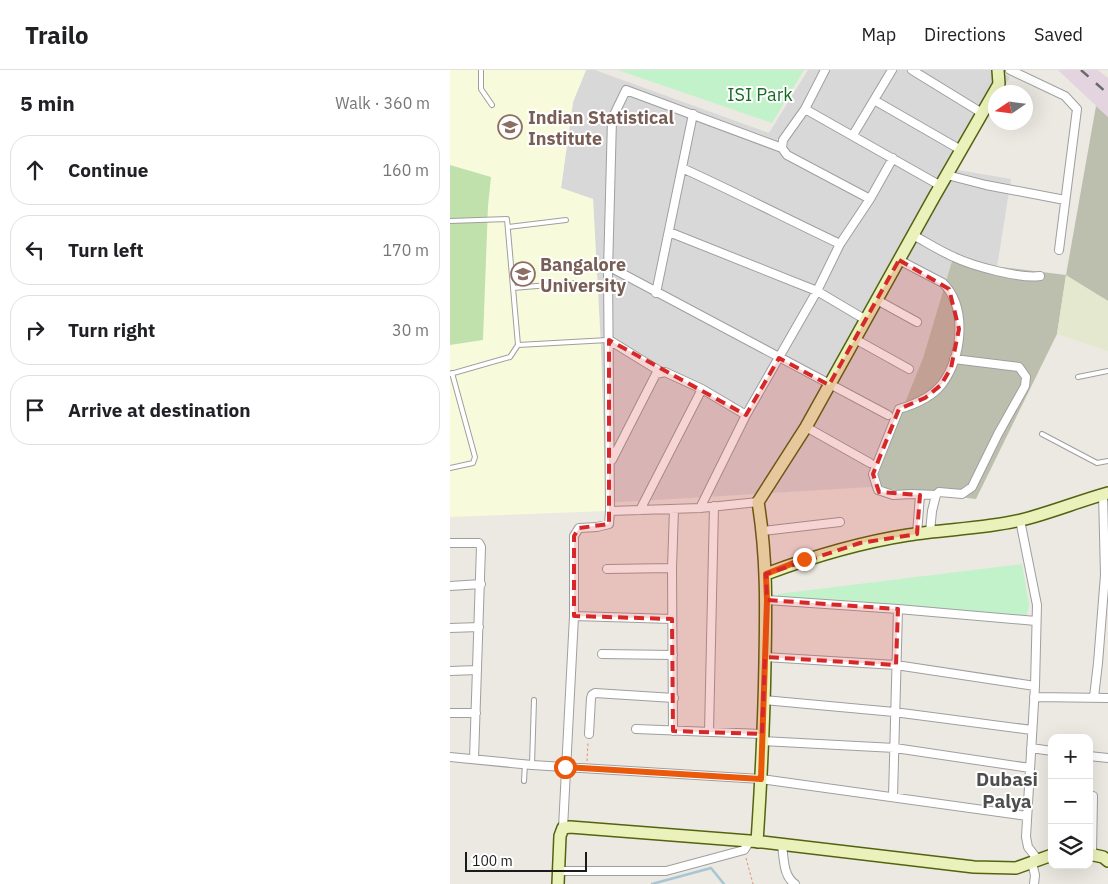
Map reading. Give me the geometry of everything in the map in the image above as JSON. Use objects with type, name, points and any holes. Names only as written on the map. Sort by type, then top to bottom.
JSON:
[{"type":"street","points":[[782,148],[784,140],[805,109],[825,70]]},
{"type":"street","points":[[853,135],[892,70]]},
{"type":"street","points":[[912,70],[982,113]]},
{"type":"street","points":[[750,844],[761,779],[767,600],[763,531],[758,502],[806,428],[999,84],[998,70]]},
{"type":"street","points":[[1010,70],[1065,96],[1077,109],[1059,250]]},
{"type":"street","points":[[558,884],[560,836],[563,828],[574,616],[574,536],[579,528],[609,524],[610,511],[608,266],[612,119],[626,90],[782,148],[787,155],[870,199]]},
{"type":"street","points":[[874,100],[961,150]]},
{"type":"street","points":[[805,109],[941,186]]},
{"type":"street","points":[[656,293],[693,114]]},
{"type":"street","points":[[700,508],[746,415],[817,291],[840,244],[894,158]]},
{"type":"street","points":[[682,168],[840,244]]},
{"type":"street","points":[[947,175],[986,185],[1065,200]]},
{"type":"street","points":[[668,232],[817,291],[866,320]]},
{"type":"street","points":[[913,235],[955,258],[1017,275],[1040,276]]},
{"type":"street","points":[[899,260],[943,283],[949,289],[956,308],[959,329],[958,344],[951,368],[941,385],[925,398],[899,409],[873,474],[878,490],[882,493],[893,495],[936,495],[939,492],[962,494],[972,487],[998,434],[1025,386],[1026,377],[1020,367],[954,359]]},
{"type":"street","points":[[608,266],[888,415]]},
{"type":"street","points":[[877,300],[917,322]]},
{"type":"street","points":[[855,339],[909,369]]},
{"type":"street","points":[[609,340],[661,372],[702,389],[746,415]]},
{"type":"street","points":[[611,462],[656,374],[661,372]]},
{"type":"street","points":[[640,510],[702,389]]},
{"type":"street","points":[[806,428],[870,463]]},
{"type":"street","points":[[917,534],[920,494]]},
{"type":"street","points":[[766,574],[804,559],[860,543],[1020,520],[1105,494],[1107,575],[1105,620],[1094,697]]},
{"type":"street","points":[[930,532],[936,495]]},
{"type":"street","points":[[610,511],[700,508],[758,502]]},
{"type":"street","points":[[709,732],[714,506]]},
{"type":"street","points":[[673,731],[672,568],[674,509]]},
{"type":"street","points":[[1020,520],[1037,605],[1035,686],[1026,837],[1028,847],[1035,862],[1034,884]]},
{"type":"street","points":[[763,531],[840,522]]},
{"type":"street","points":[[450,543],[479,543],[481,584],[474,759]]},
{"type":"street","points":[[607,569],[672,568]]},
{"type":"street","points":[[450,586],[481,584]]},
{"type":"street","points":[[767,600],[898,608],[1036,621]]},
{"type":"street","points":[[893,798],[898,608]]},
{"type":"street","points":[[574,616],[672,619]]},
{"type":"street","points":[[450,628],[479,627]]},
{"type":"street","points":[[602,654],[673,655]]},
{"type":"street","points":[[765,657],[896,665],[1035,686]]},
{"type":"street","points":[[1098,663],[1108,664]]},
{"type":"street","points":[[450,671],[477,670]]},
{"type":"street","points":[[589,734],[592,695],[674,698]]},
{"type":"street","points":[[1034,697],[1108,698]]},
{"type":"street","points":[[764,700],[894,712],[1032,730]]},
{"type":"street","points":[[450,713],[476,713]]},
{"type":"street","points":[[636,729],[709,732],[895,748],[1030,768]]},
{"type":"street","points":[[1031,748],[1048,750]]},
{"type":"street","points":[[1093,756],[1108,758]]},
{"type":"street","points":[[450,757],[565,767],[761,779],[1027,816]]},
{"type":"street","points":[[563,828],[570,827],[750,844],[782,844],[974,867],[1016,868],[1048,857]]},
{"type":"street","points":[[558,871],[666,871],[750,844]]},
{"type":"street","points":[[782,844],[786,871],[789,879],[795,884]]},
{"type":"street","points":[[1093,854],[1103,857],[1108,861]]},
{"type":"lane","points":[[481,70],[482,89],[492,104]]},
{"type":"lane","points":[[450,221],[507,219],[518,344],[510,357],[451,374],[475,458],[473,463],[450,468]]},
{"type":"lane","points":[[508,227],[566,220]]},
{"type":"lane","points":[[513,288],[573,283]]},
{"type":"lane","points":[[518,344],[609,340]]},
{"type":"lane","points":[[1078,377],[1108,372]]},
{"type":"lane","points":[[1042,434],[1096,463],[1108,461]]},
{"type":"lane","points":[[524,781],[529,764],[534,700]]},
{"type":"path","points":[[587,768],[589,734]]},
{"type":"path","points":[[750,844],[753,884]]},
{"type":"highlighted area","points":[[899,260],[949,289],[959,329],[951,368],[941,385],[925,398],[899,409],[873,474],[879,492],[920,495],[917,534],[860,543],[766,574],[767,600],[898,609],[896,665],[765,657],[762,734],[673,731],[672,619],[574,616],[574,536],[579,528],[609,524],[609,340],[746,415],[779,358],[829,385]]},
{"type":"shaded area","name":"Bangalore University","points":[[450,70],[586,70],[573,102],[561,188],[593,199],[601,348],[606,511],[450,517]]},
{"type":"shaded area","points":[[586,70],[595,70],[769,133],[808,70],[997,70],[1010,77],[1005,85],[988,85],[988,116],[958,170],[1011,179],[997,267],[952,262],[923,358],[871,487],[606,503],[601,348],[593,199],[561,188],[573,102]]},
{"type":"shaded area","points":[[1058,70],[1098,70],[1108,78],[1108,117]]},
{"type":"shaded area","points":[[1096,106],[1108,117],[1108,301],[1066,276],[1057,334],[976,499],[871,487],[923,358],[952,261],[1066,275]]},
{"type":"shaded area","points":[[1066,275],[1108,301],[1108,351],[1057,334]]},
{"type":"green space","name":"ISI Park","points":[[618,70],[804,70],[772,123]]},
{"type":"green space","points":[[450,165],[491,177],[488,206],[483,340],[450,345]]},
{"type":"green space","points":[[1022,564],[1029,605],[1025,624],[777,599],[778,594]]},
{"type":"waterway","points":[[652,884],[711,868],[724,884]]},
{"type":"railway","points":[[1081,70],[1108,94]]},
{"type":"place","name":"Indian Statistical Institute","points":[[510,127]]},
{"type":"place","name":"Bangalore University","points":[[523,274]]},
{"type":"district","name":"Dubasi Palya","points":[[1007,790]]},
{"type":"route","points":[[565,767],[761,779],[767,600],[766,574],[804,559]]}]
